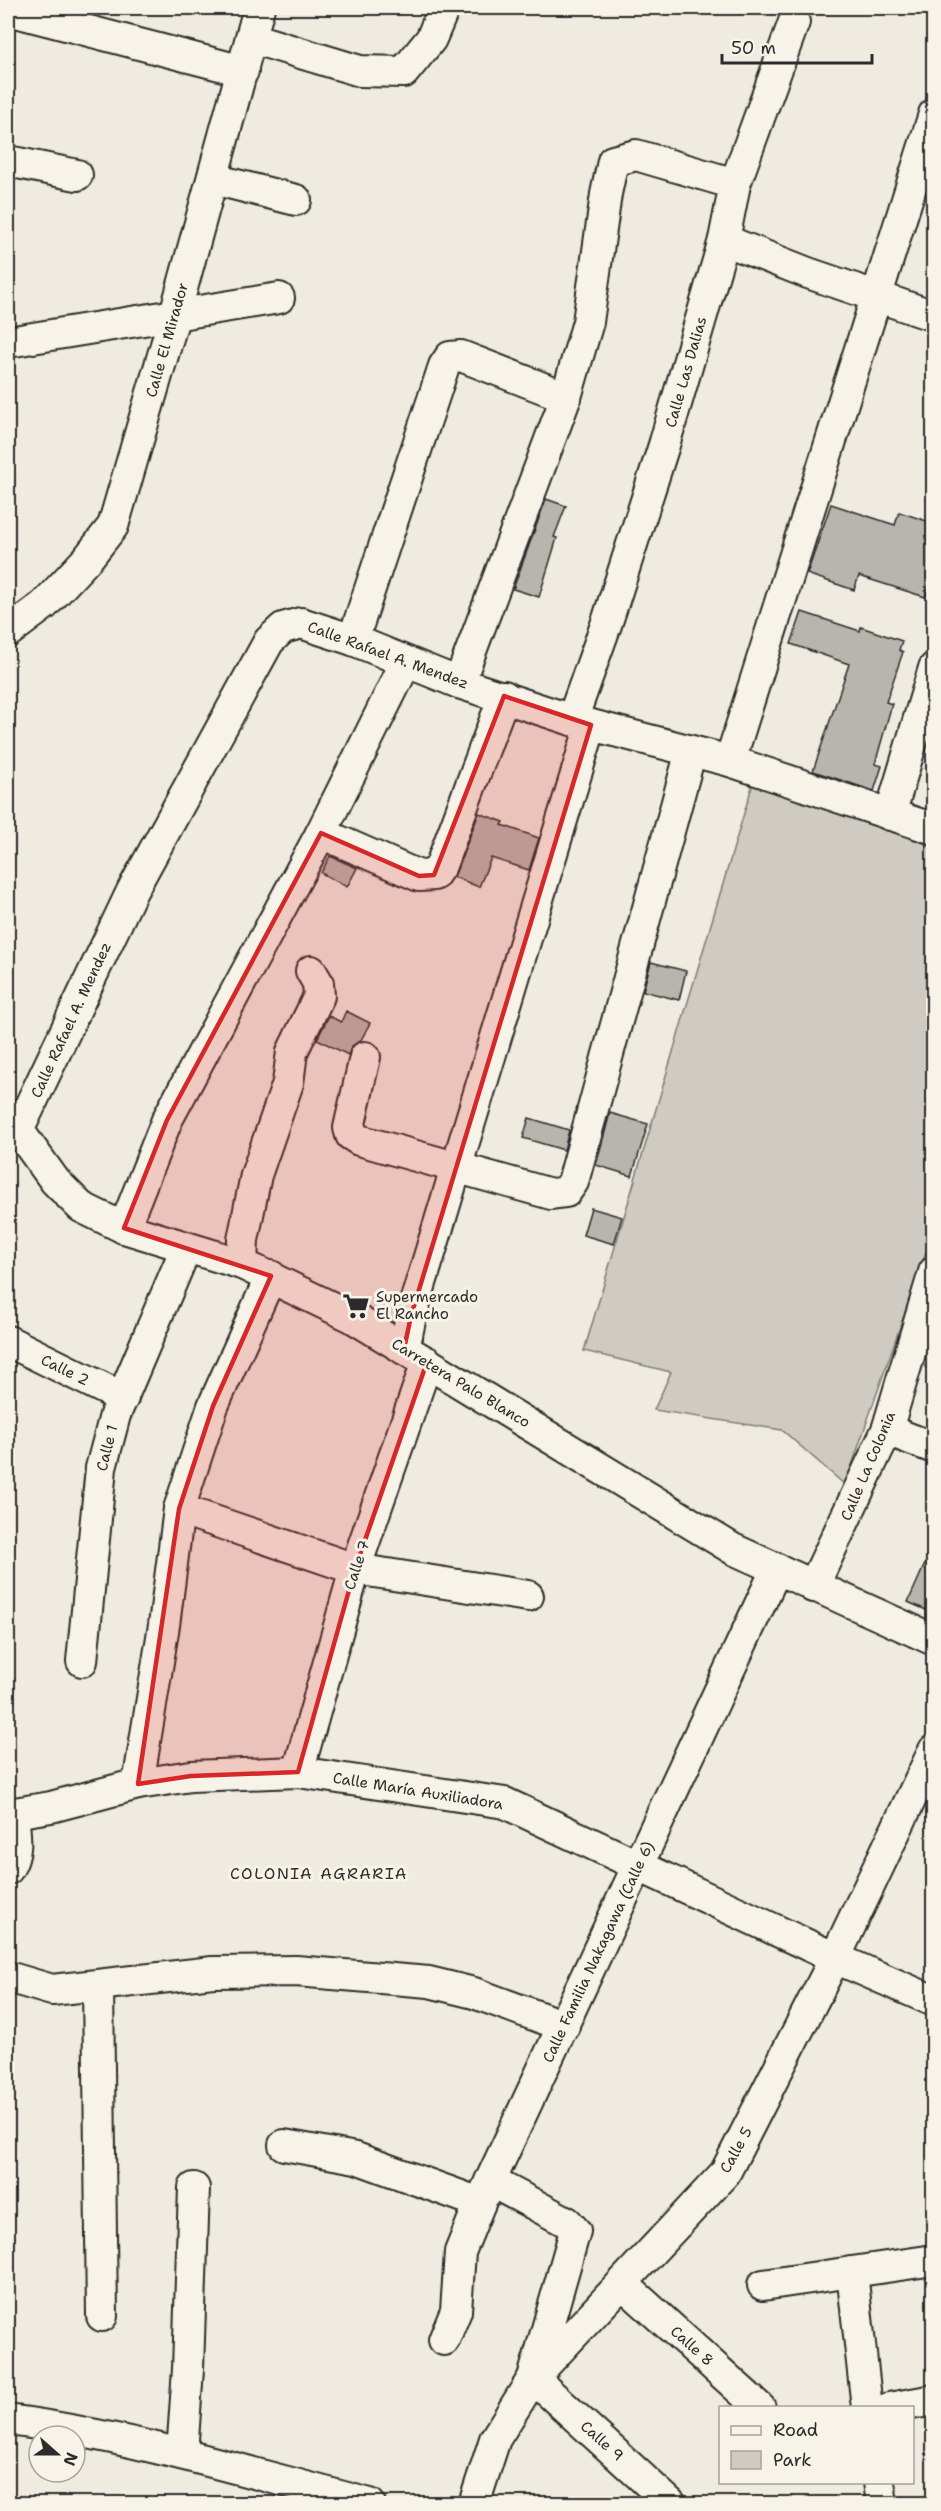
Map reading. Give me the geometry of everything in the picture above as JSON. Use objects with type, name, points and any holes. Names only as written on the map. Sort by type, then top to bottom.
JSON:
[{"type":"street","name":"Calle El Mirador","points":[[8,632],[44,605],[88,558],[113,526],[175,314],[259,8]]},
{"type":"street","points":[[251,38],[360,71],[404,72],[431,39],[444,8]]},
{"type":"street","points":[[8,10],[243,71]]},
{"type":"street","name":"Calle Las Dalias","points":[[456,1167],[581,723],[607,622],[661,456],[724,240],[735,184],[794,22]]},
{"type":"street","points":[[730,761],[878,297],[933,114]]},
{"type":"street","points":[[459,683],[566,397],[588,322],[606,194],[613,161],[636,155],[735,184]]},
{"type":"street","points":[[8,161],[77,175]]},
{"type":"street","points":[[213,179],[296,200]]},
{"type":"street","points":[[724,240],[808,273],[933,316]]},
{"type":"street","points":[[8,342],[279,298]]},
{"type":"street","points":[[353,640],[444,366],[450,357],[461,356],[566,397]]},
{"type":"street","name":"Calle Rafael A. Mendez","points":[[13,1124],[132,891],[269,640],[283,628],[301,623],[353,640],[459,683],[581,723],[730,761],[933,829]]},
{"type":"street","points":[[124,1228],[167,1120],[321,834],[406,662]]},
{"type":"street","points":[[890,815],[933,668]]},
{"type":"street","points":[[321,834],[419,876],[434,875],[441,865],[504,696]]},
{"type":"street","points":[[365,1057],[348,1128],[351,1135],[359,1140],[551,1194],[566,1192],[573,1182],[691,751]]},
{"type":"street","points":[[242,1264],[244,1232],[256,1175],[288,1083],[292,1052],[319,996],[318,982],[311,970]]},
{"type":"street","name":"Carretera Palo Blanco","points":[[13,1124],[55,1181],[81,1207],[124,1228],[242,1264],[352,1317],[733,1549],[933,1640]]},
{"type":"street","name":"Calle 7","points":[[298,1772],[416,1355],[411,1316],[456,1167]]},
{"type":"street","name":"Calle 1","points":[[82,1661],[101,1468],[115,1415],[186,1248]]},
{"type":"street","name":"Calle La Colonia","points":[[813,1587],[887,1430],[928,1307],[933,1272]]},
{"type":"street","points":[[138,1784],[164,1625],[179,1509],[213,1406],[271,1276]]},
{"type":"street","name":"Calle 2","points":[[8,1341],[123,1398]]},
{"type":"street","points":[[887,1430],[933,1448]]},
{"type":"street","points":[[179,1509],[355,1569],[528,1596]]},
{"type":"street","name":"Calle Familia Nakagawa (Calle 6)","points":[[444,2340],[456,2312],[460,2252],[485,2192],[776,1570]]},
{"type":"street","name":"Calle 5","points":[[474,2504],[495,2439],[533,2378],[726,2173],[835,1958],[933,1750]]},
{"type":"street","name":"Calle María Auxiliadora","points":[[10,1814],[138,1784],[191,1776],[298,1772],[505,1803],[835,1958],[933,2001]]},
{"type":"street","points":[[8,1869],[15,1858],[16,1848],[10,1814]]},
{"type":"street","points":[[8,1977],[52,1990],[213,1972],[296,1971],[429,1982],[474,1993],[564,2026]]},
{"type":"street","points":[[98,1986],[102,2316]]},
{"type":"street","points":[[284,2145],[356,2158],[485,2192],[567,2222],[575,2231],[533,2378]]},
{"type":"street","points":[[182,2454],[188,2369],[194,2188]]},
{"type":"street","points":[[763,2285],[933,2260]]},
{"type":"street","points":[[852,2272],[867,2406]]},
{"type":"street","name":"Calle 8","points":[[623,2284],[758,2406]]},
{"type":"street","name":"Calle 9","points":[[533,2378],[670,2504]]},
{"type":"street","points":[[900,2406],[933,2400]]},
{"type":"street","points":[[8,2420],[82,2432],[182,2454],[370,2504]]},
{"type":"street","points":[[879,2484],[882,2504]]},
{"type":"highlighted area","points":[[504,696],[591,725],[411,1316],[404,1349],[427,1362],[355,1569],[298,1772],[191,1776],[138,1784],[179,1509],[213,1406],[271,1276],[124,1228],[167,1120],[321,833],[419,876],[434,875]]},
{"type":"green space","points":[[753,783],[933,846],[933,1232],[845,1485],[782,1430],[654,1410],[671,1372],[584,1351]]},
{"type":"building","points":[[546,499],[566,506],[554,537],[557,538],[539,597],[513,589]]},
{"type":"building","points":[[831,504],[895,525],[899,512],[933,523],[933,570],[925,597],[859,576],[854,590],[807,574]]},
{"type":"building","points":[[802,612],[860,631],[861,627],[902,641],[899,650],[903,652],[886,702],[892,704],[875,764],[882,766],[874,791],[813,771],[849,664],[791,644]]},
{"type":"building","points":[[479,813],[504,822],[502,825],[539,838],[529,870],[491,858],[479,887],[454,877]]},
{"type":"building","points":[[330,856],[357,868],[347,887],[321,873]]},
{"type":"building","points":[[651,962],[686,971],[679,1000],[643,991]]},
{"type":"building","points":[[346,1011],[370,1023],[361,1040],[352,1046],[348,1055],[317,1039],[329,1016],[341,1022]]},
{"type":"building","points":[[610,1113],[648,1124],[632,1176],[596,1165]]},
{"type":"building","points":[[529,1118],[569,1130],[564,1150],[523,1138]]},
{"type":"building","points":[[591,1208],[622,1217],[614,1244],[583,1235]]},
{"type":"building","points":[[933,1546],[933,1613],[908,1602]]},
{"type":"place","name":"Supermercado El Rancho","points":[[356,1306]]},
{"type":"district","name":"COLONIA AGRARIA","points":[[319,1873]]}]
